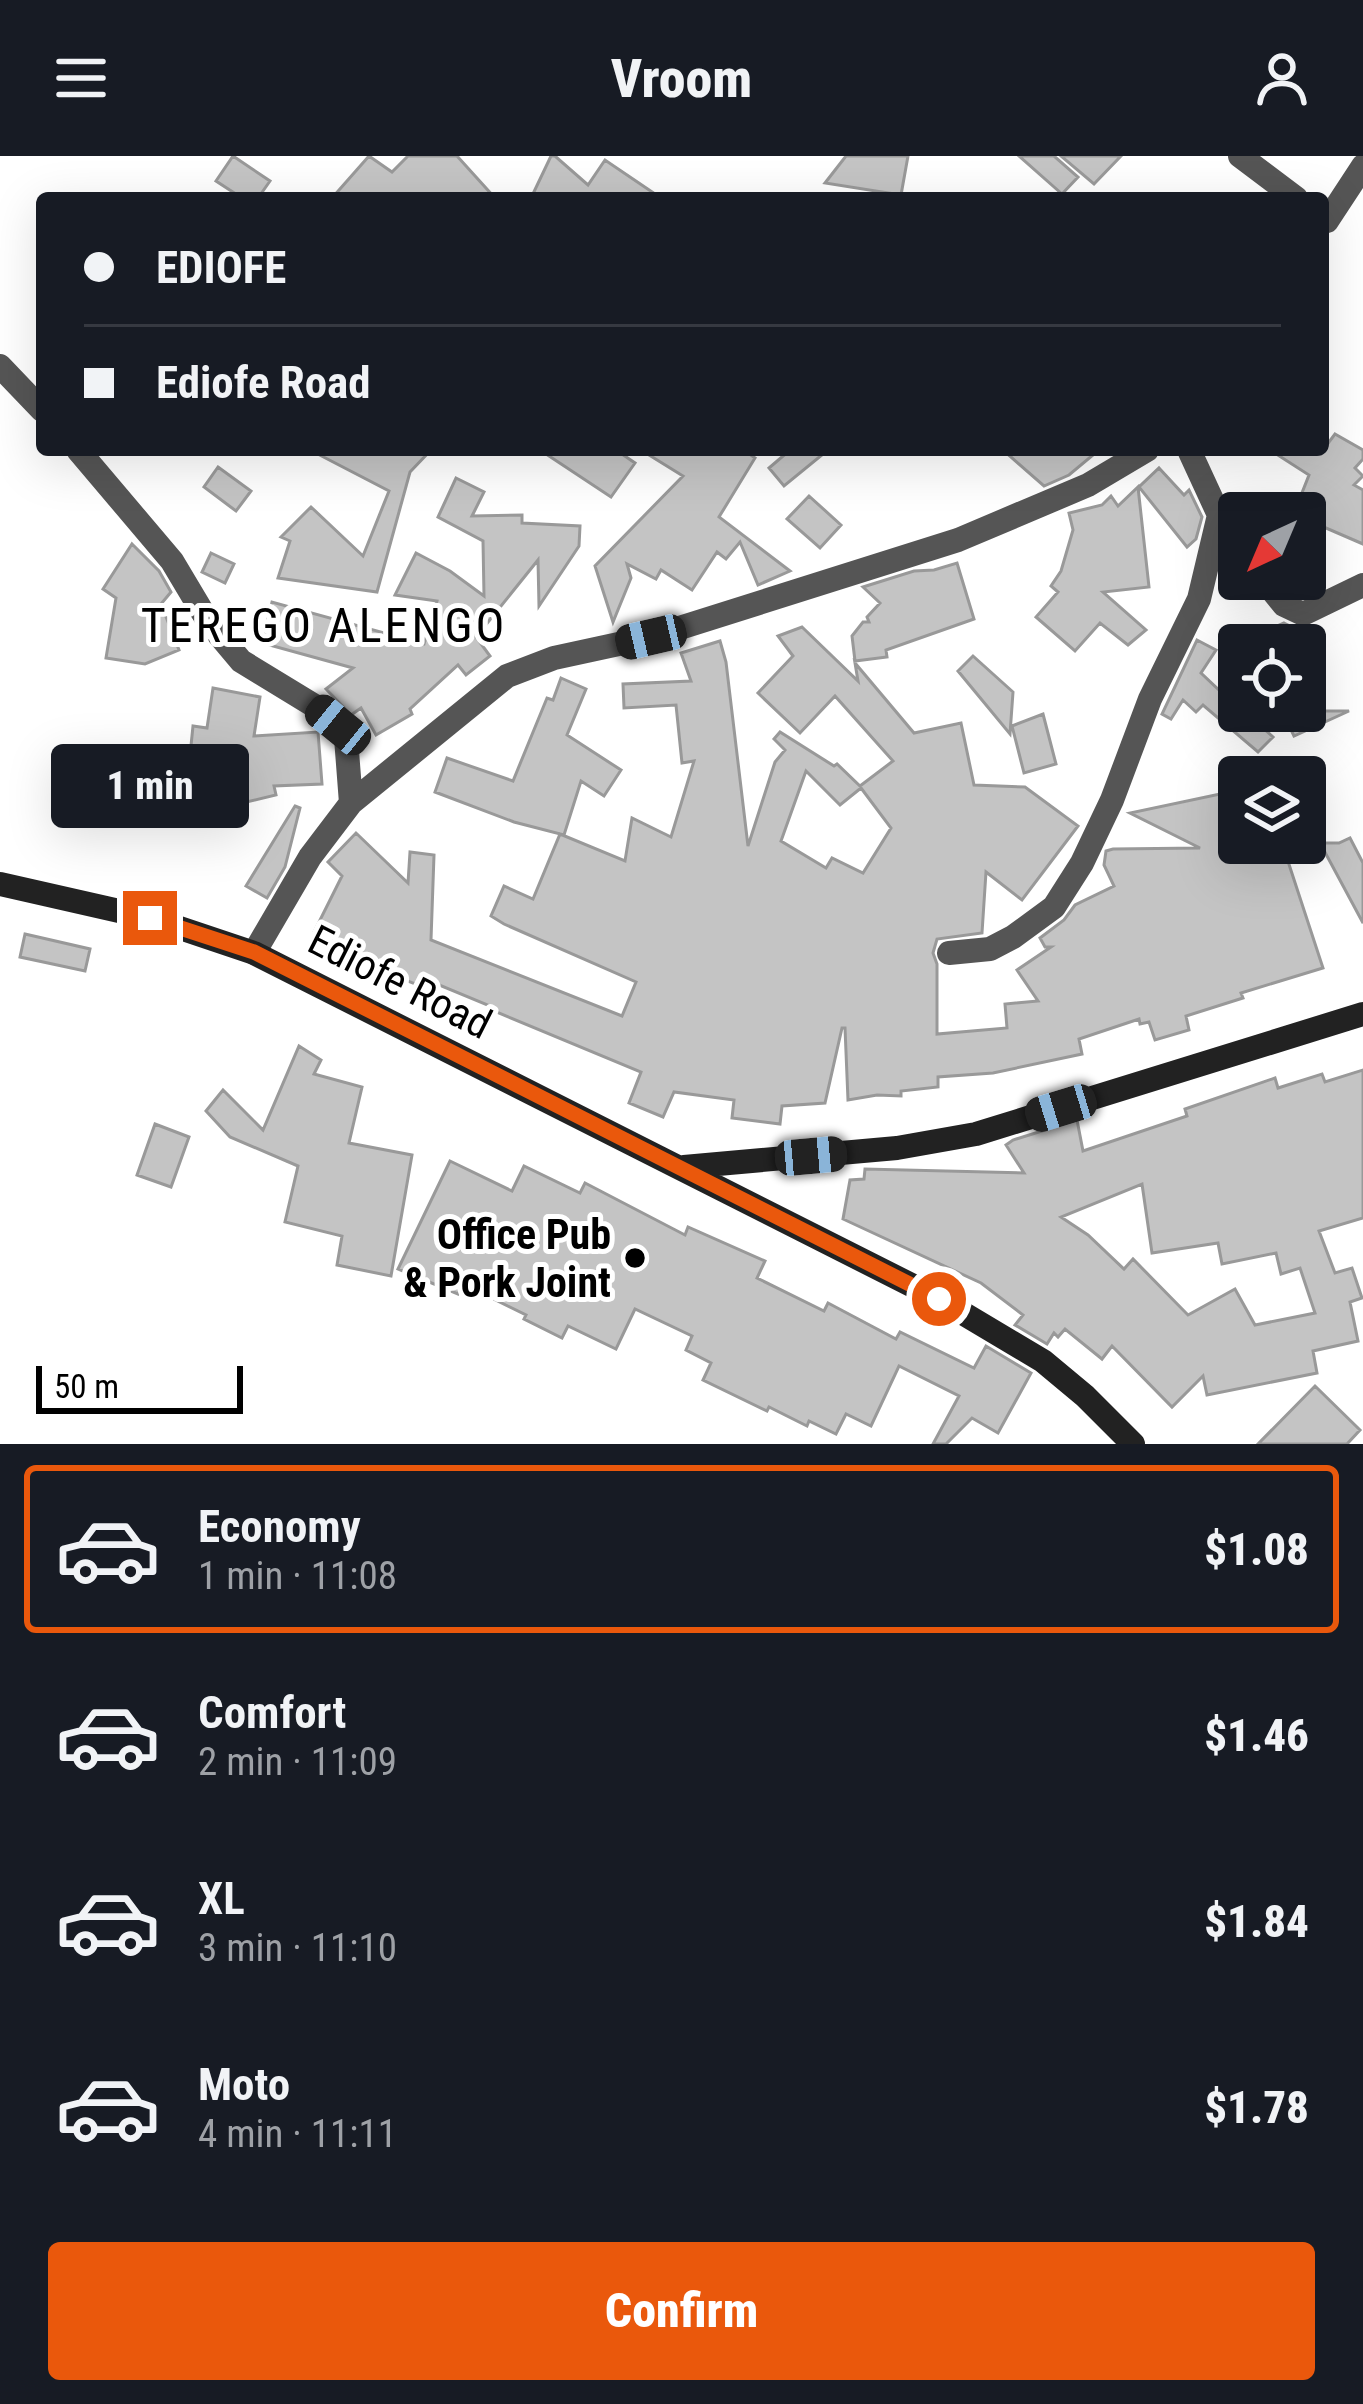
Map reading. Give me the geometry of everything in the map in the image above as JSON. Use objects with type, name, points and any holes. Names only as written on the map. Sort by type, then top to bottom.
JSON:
[{"type":"street","points":[[1240,156],[1288,192]]},
{"type":"street","points":[[1329,215],[1363,166]]},
{"type":"street","points":[[1329,219],[1363,195]]},
{"type":"street","points":[[0,366],[36,404]]},
{"type":"street","points":[[83,456],[172,561],[209,623],[241,661],[338,725],[346,738],[351,803]]},
{"type":"street","points":[[254,952],[310,857],[351,803],[507,676],[554,658],[651,637],[958,540],[1088,485],[1137,456]]},
{"type":"street","points":[[1193,456],[1218,513]]},
{"type":"street","points":[[949,953],[990,949],[1013,938],[1054,907],[1082,863],[1150,699],[1199,599],[1218,519]]},
{"type":"street","points":[[1280,600],[1303,614],[1363,585]]},
{"type":"street","name":"Ediofe Road","points":[[0,884],[150,918],[254,952],[939,1299],[1043,1361],[1133,1444]]},
{"type":"street","points":[[682,1167],[897,1148],[976,1134],[1363,1013]]},
{"type":"building","points":[[233,156],[270,181],[262,192],[233,192],[216,181]]},
{"type":"building","points":[[369,156],[392,172],[408,156],[457,156],[490,192],[337,192]]},
{"type":"building","points":[[555,156],[588,185],[605,160],[652,192],[534,192]]},
{"type":"building","points":[[846,156],[908,156],[902,192],[825,183]]},
{"type":"building","points":[[1019,156],[1054,156],[1078,177],[1060,192]]},
{"type":"building","points":[[1061,156],[1121,156],[1094,184]]},
{"type":"building","points":[[1335,434],[1363,450],[1363,459],[1355,468],[1363,476],[1354,485],[1363,490],[1363,544],[1326,528],[1326,492],[1302,492],[1309,475],[1279,456],[1329,456],[1329,442]]},
{"type":"building","points":[[322,456],[425,456],[410,472],[377,592],[278,578],[290,541],[281,537],[311,507],[363,556],[389,491]]},
{"type":"building","points":[[549,456],[625,456],[635,463],[611,497]]},
{"type":"building","points":[[651,456],[755,458],[719,517],[790,571],[758,585],[740,542],[726,559],[717,552],[692,590],[661,570],[656,579],[627,564],[631,578],[613,622],[595,566],[683,476]]},
{"type":"building","points":[[783,456],[821,456],[784,486],[769,468]]},
{"type":"building","points":[[1010,456],[1092,456],[1069,475],[1044,486]]},
{"type":"building","points":[[218,467],[251,491],[236,511],[204,487]]},
{"type":"building","points":[[1159,468],[1184,495],[1189,490],[1202,517],[1196,539],[1187,547],[1139,487]]},
{"type":"building","points":[[456,478],[484,492],[472,516],[522,515],[522,523],[580,526],[579,546],[539,606],[538,560],[476,637],[490,656],[466,675],[458,665],[410,709],[412,714],[376,735],[361,708],[351,715],[326,689],[353,668],[262,643],[272,602],[424,644],[437,601],[395,595],[416,553],[484,596],[483,541],[438,517]]},
{"type":"building","points":[[1138,487],[1149,587],[1103,592],[1146,630],[1128,645],[1100,623],[1075,651],[1036,617],[1058,592],[1051,586],[1061,571],[1073,530],[1069,513],[1102,505],[1111,496],[1118,506]]},
{"type":"building","points":[[809,496],[841,525],[820,548],[787,519]]},
{"type":"building","points":[[132,544],[159,571],[171,592],[161,604],[179,650],[145,664],[106,658],[116,598],[103,589]]},
{"type":"building","points":[[211,553],[234,564],[225,583],[202,572]]},
{"type":"building","points":[[957,563],[974,619],[886,650],[887,657],[855,661],[852,636],[863,622],[869,622],[867,617],[880,603],[863,587]]},
{"type":"building","points":[[802,627],[858,681],[855,663],[914,733],[961,723],[974,785],[1025,787],[1078,826],[1022,900],[986,872],[982,933],[937,939],[933,953],[937,1034],[1007,1028],[1005,1004],[1038,1001],[1017,970],[1051,947],[1045,947],[1040,938],[1075,905],[1114,886],[1104,865],[1106,851],[1200,848],[1130,813],[1218,794],[1218,864],[1289,864],[1323,968],[1186,1016],[1189,1030],[1155,1040],[1149,1022],[1140,1024],[1139,1019],[1079,1039],[1082,1054],[993,1073],[938,1077],[938,1087],[901,1091],[901,1096],[848,1100],[842,1028],[825,1103],[782,1106],[780,1124],[732,1118],[734,1100],[674,1092],[663,1117],[629,1103],[641,1072],[437,984],[431,990],[410,982],[314,932],[342,876],[328,862],[356,833],[408,883],[410,852],[434,855],[431,940],[622,1016],[636,982],[491,916],[504,886],[533,899],[560,834],[625,861],[632,818],[671,837],[694,761],[682,763],[676,705],[624,708],[623,684],[691,681],[681,653],[720,641],[748,846],[775,762],[785,750],[774,739],[780,732],[837,764],[860,786],[893,761],[835,696],[800,733],[758,693],[793,656],[778,636]],"holes":[[[806,771],[840,805],[861,788],[891,828],[863,873],[832,858],[826,868],[781,841]]]},
{"type":"building","points":[[1197,640],[1216,650],[1201,673],[1218,689],[1218,718],[1203,705],[1196,712],[1183,700],[1171,719],[1162,714]]},
{"type":"building","points":[[973,656],[1013,692],[1010,734],[958,671]]},
{"type":"building","points":[[561,678],[586,689],[567,735],[621,770],[604,796],[581,781],[564,835],[435,792],[447,758],[513,781],[547,698],[553,700]]},
{"type":"building","points":[[213,688],[260,697],[254,736],[318,732],[322,784],[274,786],[276,795],[238,804],[234,790],[187,785],[193,726],[207,728]]},
{"type":"building","points":[[1326,711],[1349,711],[1326,721]]},
{"type":"building","points":[[1043,714],[1056,764],[1024,773],[1012,726]]},
{"type":"building","points":[[1235,732],[1267,732],[1273,737],[1258,752]]},
{"type":"building","points":[[295,806],[300,808],[285,867],[267,898],[246,886]]},
{"type":"building","points":[[1350,838],[1363,863],[1363,923],[1326,854],[1326,843]]},
{"type":"building","points":[[25,934],[90,949],[85,971],[20,957]]},
{"type":"building","points":[[299,1046],[321,1060],[314,1074],[362,1087],[349,1143],[412,1155],[391,1276],[337,1265],[342,1236],[285,1222],[298,1166],[230,1137],[206,1111],[223,1090],[263,1130]]},
{"type":"building","points":[[1363,1070],[1363,1218],[1319,1231],[1335,1273],[1352,1268],[1362,1298],[1350,1302],[1358,1341],[1313,1351],[1317,1373],[1207,1395],[1203,1376],[1172,1407],[1112,1346],[1102,1359],[1065,1329],[1058,1337],[1054,1333],[1047,1344],[1015,1325],[1023,1315],[981,1283],[843,1219],[850,1180],[864,1179],[865,1169],[1024,1173],[1006,1145],[1077,1120],[1083,1151],[1187,1116],[1185,1109],[1275,1078],[1278,1088],[1322,1074],[1325,1082]],"holes":[[[1142,1184],[1152,1253],[1218,1243],[1222,1264],[1276,1253],[1281,1274],[1300,1268],[1315,1313],[1255,1325],[1235,1289],[1188,1315],[1133,1259],[1124,1269],[1061,1217]]]},
{"type":"building","points":[[155,1124],[189,1137],[171,1187],[137,1175]]},
{"type":"building","points":[[450,1161],[512,1191],[524,1166],[580,1193],[585,1183],[685,1235],[688,1227],[765,1261],[757,1278],[824,1311],[828,1303],[896,1339],[900,1332],[974,1368],[986,1346],[1031,1373],[998,1433],[972,1418],[946,1444],[933,1444],[959,1396],[899,1366],[871,1426],[846,1414],[836,1434],[769,1407],[767,1411],[703,1380],[711,1363],[686,1350],[692,1336],[635,1309],[616,1349],[568,1326],[562,1338],[463,1284],[458,1294],[398,1269]]},
{"type":"building","points":[[1315,1386],[1360,1430],[1347,1444],[1258,1444]]},
{"type":"place","name":"Office Pub & Pork Joint","points":[[635,1258]]},
{"type":"district","name":"TEREGO ALENGO","points":[[324,625]]},
{"type":"route","points":[[150,918],[254,952],[939,1299]]}]
